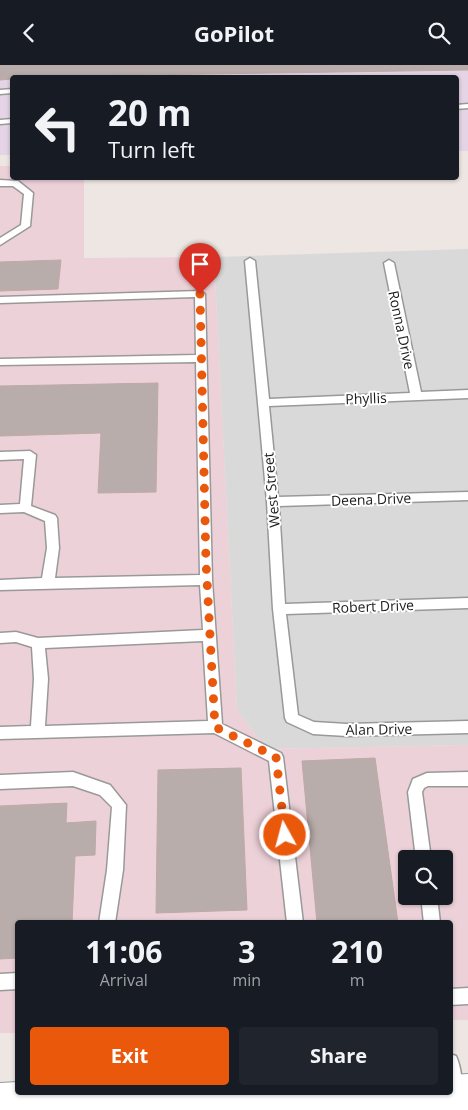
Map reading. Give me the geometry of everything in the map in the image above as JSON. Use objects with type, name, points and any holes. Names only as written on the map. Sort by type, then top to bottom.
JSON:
[{"type":"street","points":[[0,1102],[92,1095],[318,1095]]},
{"type":"lane","points":[[0,183],[16,183],[29,193],[25,227],[0,242]]},
{"type":"lane","name":"West Street","points":[[250,261],[274,502],[279,609],[292,718]]},
{"type":"lane","name":"Ronna Drive","points":[[389,263],[416,396]]},
{"type":"lane","points":[[0,300],[200,294],[206,580],[215,727]]},
{"type":"lane","points":[[0,362],[201,358]]},
{"type":"lane","name":"Phyllis","points":[[263,403],[468,394]]},
{"type":"lane","points":[[0,456],[30,455],[25,508]]},
{"type":"lane","name":"Deena Drive","points":[[274,502],[468,496]]},
{"type":"lane","points":[[0,509],[25,508],[51,518],[53,548],[48,583]]},
{"type":"lane","points":[[0,585],[206,580]]},
{"type":"lane","name":"Robert Drive","points":[[279,609],[468,603]]},
{"type":"lane","points":[[0,638],[16,637],[38,643],[210,635]]},
{"type":"lane","points":[[38,643],[41,679],[38,733]]},
{"type":"lane","name":"Alan Drive","points":[[292,718],[313,728],[347,731],[468,727]]},
{"type":"lane","points":[[0,733],[215,727],[276,757],[295,920]]},
{"type":"lane","points":[[0,782],[73,779],[105,789],[119,805],[115,870],[107,920]]},
{"type":"lane","points":[[423,850],[415,792],[418,784],[427,780],[468,779]]},
{"type":"lane","points":[[430,905],[432,920]]},
{"type":"lane","points":[[0,982],[15,981]]},
{"type":"lane","points":[[453,997],[468,996]]},
{"type":"shaded area","points":[[0,65],[468,65],[468,151],[459,151],[459,75],[10,75],[10,155],[0,155]]},
{"type":"shaded area","points":[[0,166],[10,166],[10,180],[84,180],[84,258],[214,257],[237,710],[266,749],[468,745],[468,1020],[453,1020],[453,920],[15,920],[15,1033],[0,1033]]},
{"type":"shaded area","points":[[468,249],[468,745],[266,749],[237,710],[214,257]]},
{"type":"building","points":[[0,65],[468,65],[468,70],[10,75],[10,79],[0,80]]},
{"type":"building","points":[[61,260],[58,289],[0,291],[0,262]]},
{"type":"building","points":[[158,383],[156,492],[98,493],[101,433],[0,436],[0,386]]},
{"type":"building","points":[[375,758],[398,920],[317,920],[302,761]]},
{"type":"building","points":[[241,768],[247,910],[156,913],[158,770]]},
{"type":"building","points":[[67,803],[66,823],[96,821],[95,855],[75,856],[72,920],[15,920],[15,958],[0,959],[0,806]]},
{"type":"route","points":[[200,294],[206,562],[215,727],[276,757],[285,835]]}]
